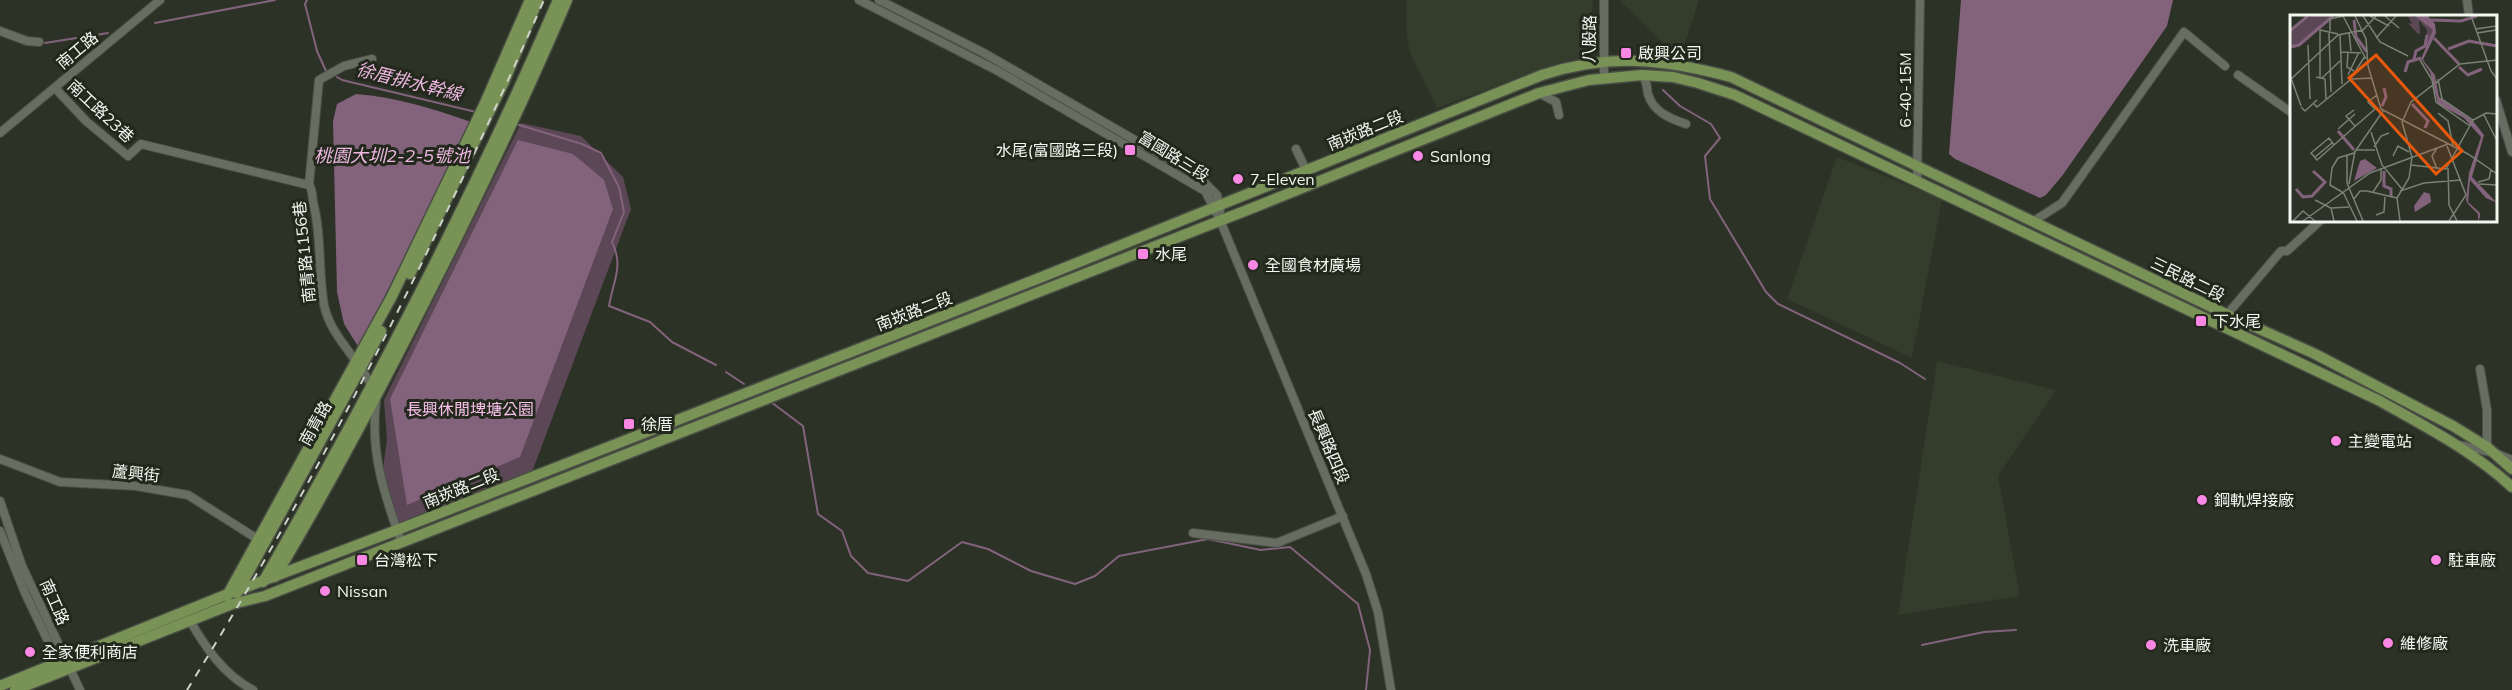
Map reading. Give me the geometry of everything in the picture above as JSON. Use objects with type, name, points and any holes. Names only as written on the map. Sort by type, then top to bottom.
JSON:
[{"type":"main road","points":[[233,596],[259,540],[360,364],[496,79],[530,0]]},
{"type":"main road","name":"南青路","points":[[233,596],[420,253],[517,51],[538,0]]},
{"type":"main road","name":"南青路","points":[[260,597],[263,581],[428,278],[519,90],[558,0]]},
{"type":"main road","points":[[260,597],[311,518],[376,398],[451,250],[538,69],[567,0]]},
{"type":"main road","name":"南青路","points":[[496,79],[517,51]]},
{"type":"main road","name":"南崁路二段","points":[[0,686],[190,621],[221,609],[233,596],[260,597],[399,536],[1542,75],[1573,65],[1647,60],[1691,67],[1731,77],[1843,129]]},
{"type":"main road","name":"南崁路二段","points":[[15,690],[64,664],[233,596],[263,581],[399,536],[1220,220],[1539,93],[1604,78],[1642,75],[1673,77],[1724,90],[1848,148]]},
{"type":"main road","name":"三民路二段","points":[[1843,129],[2226,314],[2315,354],[2453,426],[2491,450],[2512,469]]},
{"type":"main road","name":"三民路二段","points":[[1848,148],[2380,401],[2456,444],[2512,487]]},
{"type":"main road","name":"南青路","points":[[420,253],[424,228]]},
{"type":"main road","name":"南青路","points":[[428,278],[451,250]]},
{"type":"street","name":"南工路","points":[[0,133],[160,0]]},
{"type":"street","name":"富國路三段","points":[[859,0],[921,26],[1060,95],[1199,177],[1217,195],[1217,207]]},
{"type":"street","name":"富國路三段","points":[[879,0],[921,26]]},
{"type":"street","name":"八股路","points":[[1604,78],[1605,0]]},
{"type":"street","name":"6-40-15M","points":[[1917,181],[1920,0]]},
{"type":"street","points":[[2467,0],[2469,15]]},
{"type":"street","points":[[0,31],[27,41],[39,42]]},
{"type":"street","points":[[2034,221],[2062,203],[2184,32],[2208,49],[2225,66]]},
{"type":"street","points":[[309,185],[318,80],[344,66],[372,58]]},
{"type":"street","points":[[1642,75],[1647,80],[1648,95],[1656,107],[1666,117],[1686,124]]},
{"type":"street","points":[[2238,75],[2290,112]]},
{"type":"street","name":"南工路23巷","points":[[55,87],[86,121],[128,156]]},
{"type":"street","points":[[1539,93],[1556,102],[1559,115]]},
{"type":"street","points":[[2497,103],[2512,152]]},
{"type":"street","name":"南工路","points":[[0,138],[13,122]]},
{"type":"street","name":"南青路1156巷","points":[[128,156],[141,144],[294,179],[309,185],[312,189],[317,215],[325,307],[332,327],[360,364],[376,398]]},
{"type":"street","points":[[1296,149],[1306,170]]},
{"type":"street","points":[[1217,207],[1220,220]]},
{"type":"street","name":"長興路四段","points":[[1220,220],[1366,574],[1378,612],[1391,690]]},
{"type":"street","points":[[2221,327],[2226,314],[2239,302],[2281,251],[2287,251],[2319,222]]},
{"type":"street","points":[[2480,369],[2491,450]]},
{"type":"street","points":[[376,398],[374,416],[377,466],[399,536]]},
{"type":"street","points":[[2456,444],[2491,450],[2512,460]]},
{"type":"street","name":"蘆興街","points":[[0,459],[60,482],[135,486],[188,495],[259,540]]},
{"type":"street","name":"南工路","points":[[0,501],[22,566],[64,664]]},
{"type":"street","points":[[1193,533],[1277,543],[1342,516]]},
{"type":"street","name":"南工路","points":[[0,531],[25,593],[64,664]]},
{"type":"street","points":[[190,621],[206,647],[232,677],[253,690]]},
{"type":"street","points":[[64,664],[80,690]]},
{"type":"shaded area","points":[[1406,0],[1593,0],[1590,56],[1558,63],[1437,108],[1410,53]]},
{"type":"shaded area","points":[[1619,0],[1699,0],[1681,56],[1674,54]]},
{"type":"shaded area","points":[[1837,157],[1942,199],[1912,358],[1787,299]]},
{"type":"shaded area","points":[[1937,361],[2056,390],[1998,476],[2020,596],[1898,615]]},
{"type":"green space","name":"桃園大圳2-2-5號池","points":[[521,123],[581,136],[623,177],[631,209],[532,472],[399,523],[381,484],[387,439],[384,400]]},
{"type":"water","points":[[1961,0],[2173,0],[2167,26],[2062,176],[2046,195],[2040,198],[1955,159],[1949,154]]},
{"type":"water","name":"桃園大圳2-2-5號池","points":[[356,94],[415,104],[471,122],[359,348],[344,324],[337,292],[333,121],[337,104]]},
{"type":"water","name":"桃園大圳2-2-5號池","points":[[518,140],[573,154],[604,180],[613,209],[520,457],[407,505],[390,399]]},
{"type":"waterway","points":[[155,23],[275,0]]},
{"type":"waterway","name":"徐厝排水幹線","points":[[307,0],[305,4],[317,51],[326,71]]},
{"type":"waterway","points":[[45,43],[108,33]]},
{"type":"waterway","name":"徐厝排水幹線","points":[[337,77],[476,112]]},
{"type":"waterway","points":[[1663,90],[1680,106],[1711,124],[1720,138],[1705,156],[1710,199],[1766,292],[1778,304],[1900,363],[1925,379]]},
{"type":"waterway","name":"徐厝排水幹線","points":[[516,124],[582,144],[601,153],[619,187],[624,212],[612,242],[617,266],[609,306],[650,322],[672,342],[716,365]]},
{"type":"waterway","name":"徐厝排水幹線","points":[[726,372],[744,384]]},
{"type":"waterway","name":"徐厝排水幹線","points":[[771,402],[803,426],[818,514],[842,531],[851,556],[868,573],[908,581],[962,542],[988,549],[1031,571],[1075,584],[1095,576],[1119,556],[1208,539],[1261,550],[1290,547],[1358,604],[1370,650],[1366,690]]},
{"type":"waterway","points":[[1922,645],[1984,632],[2016,630]]},
{"type":"railway","points":[[187,690],[286,523],[378,351],[463,177],[544,0]]},
{"type":"place","name":"啟興公司","points":[[1626,53]]},
{"type":"place","name":"水尾(富國路三段)","points":[[1130,150]]},
{"type":"place","name":"Sanlong","points":[[1418,156]]},
{"type":"place","name":"7-Eleven","points":[[1238,179]]},
{"type":"place","name":"水尾","points":[[1143,254]]},
{"type":"place","name":"全國食材廣場","points":[[1253,265]]},
{"type":"place","name":"下水尾","points":[[2201,321]]},
{"type":"place","name":"徐厝","points":[[629,424]]},
{"type":"place","name":"主變電站","points":[[2336,441]]},
{"type":"place","name":"鋼軌焊接廠","points":[[2202,500]]},
{"type":"place","name":"台灣松下","points":[[362,560]]},
{"type":"place","name":"駐車廠","points":[[2436,560]]},
{"type":"place","name":"Nissan","points":[[325,591]]},
{"type":"place","name":"維修廠","points":[[2388,643]]},
{"type":"place","name":"洗車廠","points":[[2151,645]]},
{"type":"place","name":"全家便利商店","points":[[30,652]]},
{"type":"park label","name":"長興休閒埤塘公園","points":[[470,409]]}]
